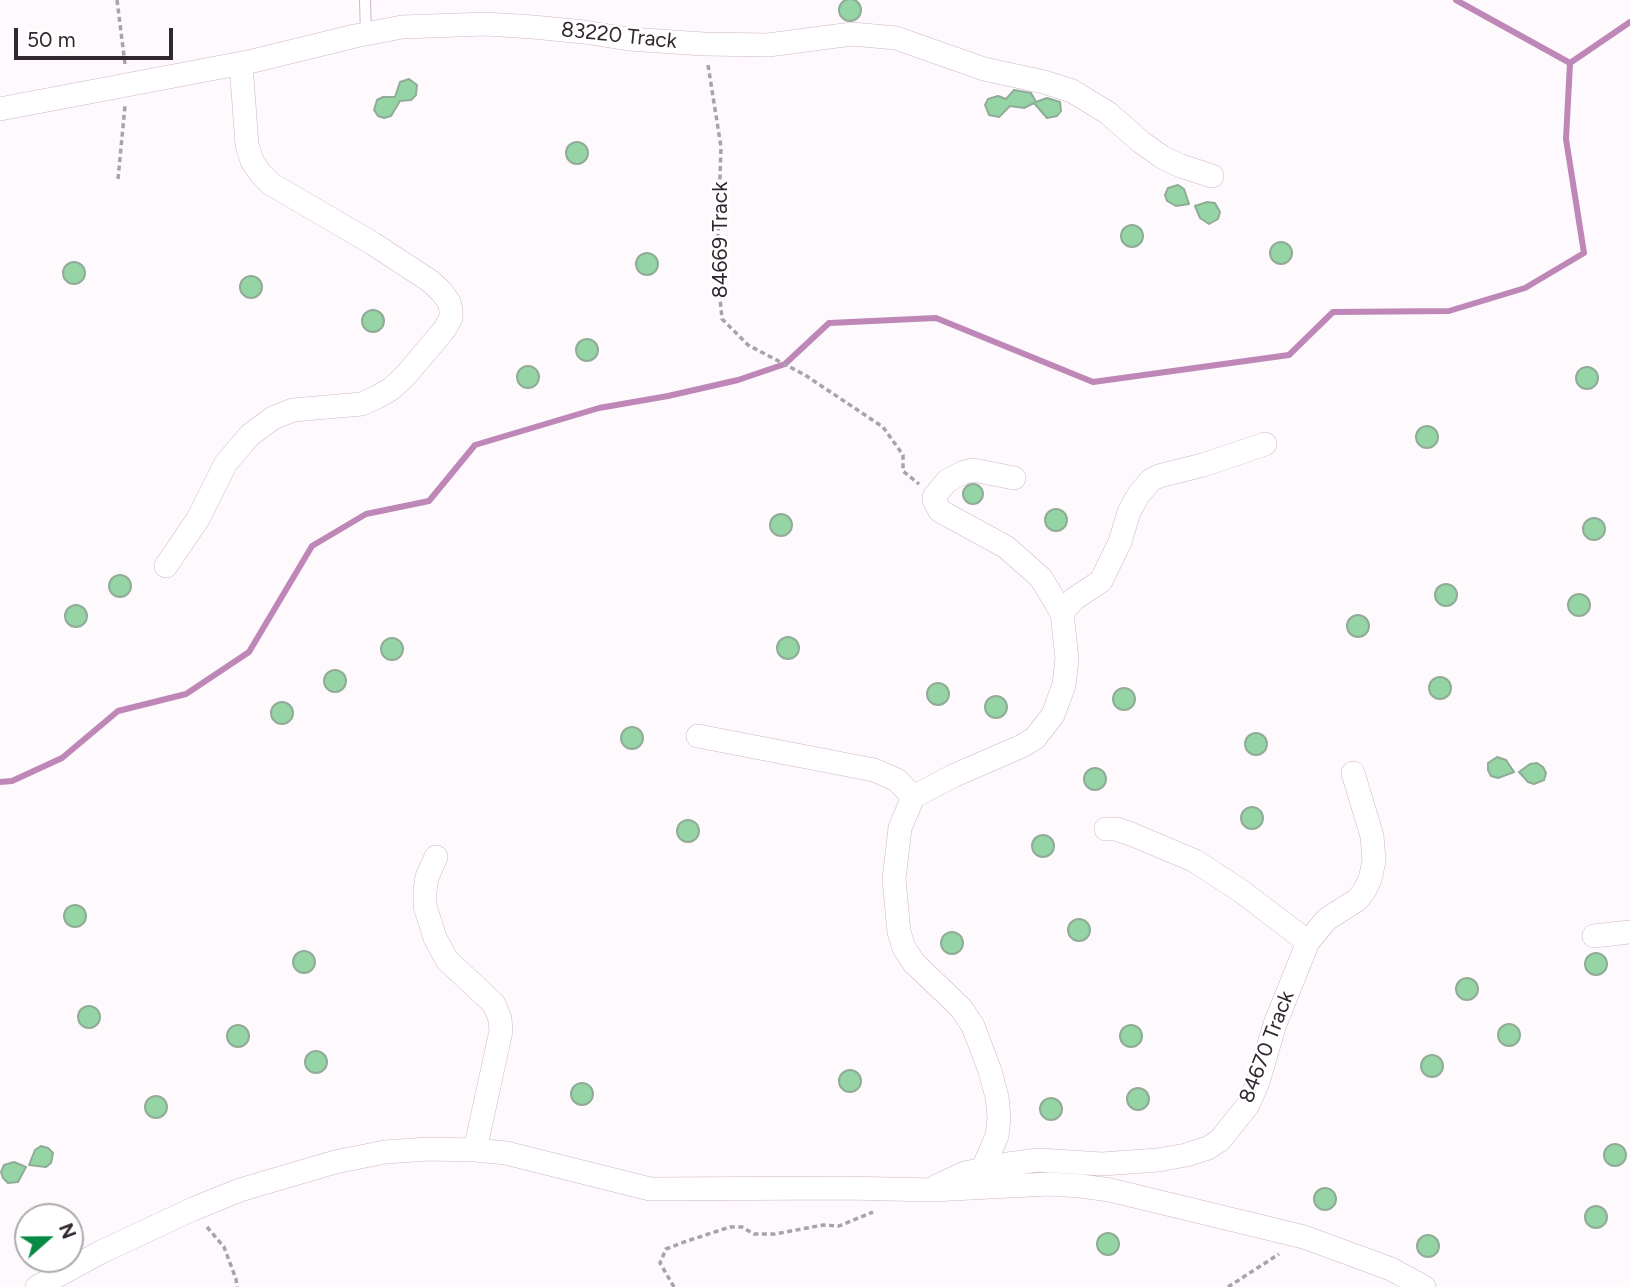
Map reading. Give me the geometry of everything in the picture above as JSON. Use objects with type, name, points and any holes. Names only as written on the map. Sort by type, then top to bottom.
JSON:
[{"type":"street","name":"83220 Track","points":[[0,109],[241,64],[402,27],[485,24],[584,32],[629,39],[768,45],[852,34],[896,38],[984,69],[1072,91],[1108,113],[1162,156],[1181,166],[1213,176]]},
{"type":"street","points":[[166,566],[198,520],[226,463],[250,435],[273,418],[293,410],[362,404],[391,389],[407,375],[451,318],[449,302],[430,281],[372,243],[271,184],[261,174],[252,161],[247,145],[241,64]]},
{"type":"street","points":[[1062,612],[1074,599],[1101,581],[1120,542],[1129,512],[1151,480],[1265,444]]},
{"type":"street","points":[[983,1168],[997,1136],[999,1118],[997,1097],[982,1046],[961,1008],[914,963],[904,948],[899,932],[894,879],[900,828],[913,797],[1035,738],[1053,715],[1064,685],[1067,659],[1062,612],[1041,578],[1006,547],[940,511],[934,497],[947,481],[964,472],[973,470],[1014,478]]},
{"type":"street","points":[[698,736],[874,770],[897,780],[913,797]]},
{"type":"street","name":"84670 Track","points":[[932,1191],[951,1178],[983,1168],[1038,1160],[1102,1164],[1158,1160],[1186,1156],[1208,1148],[1220,1140],[1248,1105],[1258,1082],[1275,1024],[1308,942],[1326,919],[1357,900],[1370,879],[1374,861],[1372,836],[1353,773]]},
{"type":"street","points":[[1106,829],[1131,834],[1195,862],[1241,891],[1308,942]]},
{"type":"street","points":[[436,857],[427,877],[425,891],[425,906],[435,938],[447,960],[494,1004],[500,1019],[501,1031],[475,1150]]},
{"type":"street","points":[[1594,936],[1630,932]]},
{"type":"street","points":[[37,1287],[101,1252],[240,1190],[335,1162],[385,1152],[428,1149],[506,1153],[650,1189],[845,1188],[932,1191],[1049,1184],[1110,1190],[1304,1237],[1391,1269],[1424,1287]]},
{"type":"lane","points":[[365,0],[366,34]]},
{"type":"path","name":"84669 Track","points":[[705,44],[721,147],[718,265],[722,319],[748,345],[805,375],[883,427],[903,455],[903,471],[934,497]]},
{"type":"path","points":[[674,1287],[660,1263],[666,1249],[730,1227],[742,1227],[754,1234],[775,1234],[822,1225],[839,1226],[888,1205],[896,1190]]},
{"type":"path","points":[[193,1209],[224,1247],[237,1287]]},
{"type":"path","points":[[1228,1287],[1304,1237]]},
{"type":"building","points":[[850,-1],[860,6],[861,10],[854,20],[850,21],[840,14],[839,10],[846,0]]},
{"type":"building","points":[[409,79],[417,85],[416,95],[411,100],[400,101],[391,116],[378,116],[374,110],[377,100],[395,97],[400,82]]},
{"type":"building","points":[[1014,90],[1031,93],[1036,102],[1047,98],[1060,102],[1061,111],[1057,116],[1047,118],[1034,103],[1024,108],[1010,106],[999,117],[989,115],[985,105],[988,99],[998,96],[1006,99]]},
{"type":"building","points":[[577,142],[585,145],[588,153],[585,161],[577,164],[569,161],[566,153],[569,145]]},
{"type":"building","points":[[1178,185],[1184,189],[1189,204],[1176,206],[1167,201],[1165,195],[1168,188]]},
{"type":"building","points":[[1207,202],[1215,203],[1220,212],[1218,219],[1209,224],[1200,218],[1195,206]]},
{"type":"building","points":[[1132,225],[1140,228],[1143,236],[1140,244],[1132,247],[1124,244],[1121,236],[1124,228]]},
{"type":"building","points":[[1281,242],[1289,245],[1292,253],[1289,261],[1281,264],[1273,261],[1270,253],[1273,245]]},
{"type":"building","points":[[647,253],[655,256],[658,264],[655,272],[647,275],[639,272],[636,264],[639,256]]},
{"type":"building","points":[[74,262],[82,265],[85,273],[82,281],[74,284],[66,281],[63,273],[66,265]]},
{"type":"building","points":[[251,276],[259,279],[262,287],[259,295],[251,298],[243,295],[240,287],[243,279]]},
{"type":"building","points":[[373,310],[381,313],[384,321],[381,329],[373,332],[365,329],[362,321],[365,313]]},
{"type":"building","points":[[587,339],[595,342],[598,350],[595,358],[587,361],[579,358],[576,350],[579,342]]},
{"type":"building","points":[[528,366],[536,369],[539,377],[536,385],[528,388],[520,385],[517,377],[520,369]]},
{"type":"building","points":[[1587,367],[1595,370],[1598,378],[1595,386],[1587,389],[1579,386],[1576,378],[1579,370]]},
{"type":"building","points":[[1427,426],[1435,429],[1438,437],[1435,445],[1427,448],[1419,445],[1416,437],[1419,429]]},
{"type":"building","points":[[973,484],[980,487],[983,494],[980,501],[973,504],[966,501],[963,494],[966,487]]},
{"type":"building","points":[[1056,509],[1064,512],[1067,520],[1064,528],[1056,531],[1048,528],[1045,520],[1048,512]]},
{"type":"building","points":[[781,514],[789,517],[792,525],[789,533],[781,536],[773,533],[770,525],[773,517]]},
{"type":"building","points":[[1594,518],[1602,521],[1605,529],[1602,537],[1594,540],[1586,537],[1583,529],[1586,521]]},
{"type":"building","points":[[120,575],[128,578],[131,586],[128,594],[120,597],[112,594],[109,586],[112,578]]},
{"type":"building","points":[[1446,584],[1454,587],[1457,595],[1454,603],[1446,606],[1438,603],[1435,595],[1438,587]]},
{"type":"building","points":[[1579,594],[1587,597],[1590,605],[1587,613],[1579,616],[1571,613],[1568,605],[1571,597]]},
{"type":"building","points":[[76,605],[84,608],[87,616],[84,624],[76,627],[68,624],[65,616],[68,608]]},
{"type":"building","points":[[1358,615],[1366,618],[1369,626],[1366,634],[1358,637],[1350,634],[1347,626],[1350,618]]},
{"type":"building","points":[[788,637],[796,640],[799,648],[796,656],[788,659],[780,656],[777,648],[780,640]]},
{"type":"building","points":[[392,638],[400,641],[403,649],[400,657],[392,660],[384,657],[381,649],[384,641]]},
{"type":"building","points":[[335,670],[343,673],[346,681],[343,689],[335,692],[327,689],[324,681],[327,673]]},
{"type":"building","points":[[1440,677],[1448,680],[1451,688],[1448,696],[1440,699],[1432,696],[1429,688],[1432,680]]},
{"type":"building","points":[[938,683],[946,686],[949,694],[946,702],[938,705],[930,702],[927,694],[930,686]]},
{"type":"building","points":[[1124,688],[1132,691],[1135,699],[1132,707],[1124,710],[1116,707],[1113,699],[1116,691]]},
{"type":"building","points":[[996,696],[1004,699],[1007,707],[1004,715],[996,718],[988,715],[985,707],[988,699]]},
{"type":"building","points":[[282,702],[290,705],[293,713],[290,721],[282,724],[274,721],[271,713],[274,705]]},
{"type":"building","points":[[632,727],[640,730],[643,738],[640,746],[632,749],[624,746],[621,738],[624,730]]},
{"type":"building","points":[[1256,733],[1264,736],[1267,744],[1264,752],[1256,755],[1248,752],[1245,744],[1248,736]]},
{"type":"building","points":[[1497,757],[1506,760],[1514,772],[1498,778],[1491,776],[1488,763]]},
{"type":"building","points":[[1537,763],[1546,773],[1544,780],[1534,784],[1528,782],[1519,772],[1530,764]]},
{"type":"building","points":[[1095,768],[1103,771],[1106,779],[1103,787],[1095,790],[1087,787],[1084,779],[1087,771]]},
{"type":"building","points":[[1252,807],[1260,810],[1263,818],[1260,826],[1252,829],[1244,826],[1241,818],[1244,810]]},
{"type":"building","points":[[688,820],[696,823],[699,831],[696,839],[688,842],[680,839],[677,831],[680,823]]},
{"type":"building","points":[[1043,835],[1051,838],[1054,846],[1051,854],[1043,857],[1035,854],[1032,846],[1035,838]]},
{"type":"building","points":[[75,905],[83,908],[86,916],[83,924],[75,927],[67,924],[64,916],[67,908]]},
{"type":"building","points":[[1079,919],[1087,922],[1090,930],[1087,938],[1079,941],[1071,938],[1068,930],[1071,922]]},
{"type":"building","points":[[952,932],[960,935],[963,943],[960,951],[952,954],[944,951],[941,943],[944,935]]},
{"type":"building","points":[[304,951],[312,954],[315,962],[312,970],[304,973],[296,970],[293,962],[296,954]]},
{"type":"building","points":[[1596,953],[1604,956],[1607,964],[1604,972],[1596,975],[1588,972],[1585,964],[1588,956]]},
{"type":"building","points":[[1467,978],[1475,981],[1478,989],[1475,997],[1467,1000],[1459,997],[1456,989],[1459,981]]},
{"type":"building","points":[[89,1006],[97,1009],[100,1017],[97,1025],[89,1028],[81,1025],[78,1017],[81,1009]]},
{"type":"building","points":[[1509,1024],[1517,1027],[1520,1035],[1517,1043],[1509,1046],[1501,1043],[1498,1035],[1501,1027]]},
{"type":"building","points":[[238,1025],[246,1028],[249,1036],[246,1044],[238,1047],[230,1044],[227,1036],[230,1028]]},
{"type":"building","points":[[1131,1025],[1139,1028],[1142,1036],[1139,1044],[1131,1047],[1123,1044],[1120,1036],[1123,1028]]},
{"type":"building","points":[[316,1051],[324,1054],[327,1062],[324,1070],[316,1073],[308,1070],[305,1062],[308,1054]]},
{"type":"building","points":[[1432,1055],[1440,1058],[1443,1066],[1440,1074],[1432,1077],[1424,1074],[1421,1066],[1424,1058]]},
{"type":"building","points":[[850,1070],[858,1073],[861,1081],[858,1089],[850,1092],[842,1089],[839,1081],[842,1073]]},
{"type":"building","points":[[582,1083],[590,1086],[593,1094],[590,1102],[582,1105],[574,1102],[571,1094],[574,1086]]},
{"type":"building","points":[[1138,1088],[1146,1091],[1149,1099],[1146,1107],[1138,1110],[1130,1107],[1127,1099],[1130,1091]]},
{"type":"building","points":[[156,1096],[164,1099],[167,1107],[164,1115],[156,1118],[148,1115],[145,1107],[148,1099]]},
{"type":"building","points":[[1051,1098],[1059,1101],[1062,1109],[1059,1117],[1051,1120],[1043,1117],[1040,1109],[1043,1101]]},
{"type":"building","points":[[1615,1144],[1623,1147],[1626,1155],[1623,1163],[1615,1166],[1607,1163],[1604,1155],[1607,1147]]},
{"type":"building","points":[[41,1146],[53,1153],[51,1163],[46,1167],[29,1165],[35,1150]]},
{"type":"building","points":[[14,1162],[26,1167],[18,1182],[8,1183],[1,1172],[4,1165]]},
{"type":"building","points":[[1325,1188],[1333,1191],[1336,1199],[1333,1207],[1325,1210],[1317,1207],[1314,1199],[1317,1191]]},
{"type":"building","points":[[1596,1206],[1604,1209],[1607,1217],[1604,1225],[1596,1228],[1588,1225],[1585,1217],[1588,1209]]},
{"type":"building","points":[[1108,1233],[1116,1236],[1119,1244],[1116,1252],[1108,1255],[1100,1252],[1097,1244],[1100,1236]]},
{"type":"building","points":[[1428,1235],[1436,1238],[1439,1246],[1436,1254],[1428,1257],[1420,1254],[1417,1246],[1420,1238]]},
{"type":"waterway","points":[[1456,0],[1570,63]]},
{"type":"waterway","points":[[0,782],[12,781],[62,758],[118,711],[186,694],[249,652],[312,546],[366,514],[429,501],[475,445],[599,408],[738,380],[785,364],[829,323],[936,318],[1093,382],[1289,355],[1333,312],[1449,311],[1525,288],[1584,253],[1566,139],[1570,63],[1630,22]]}]
